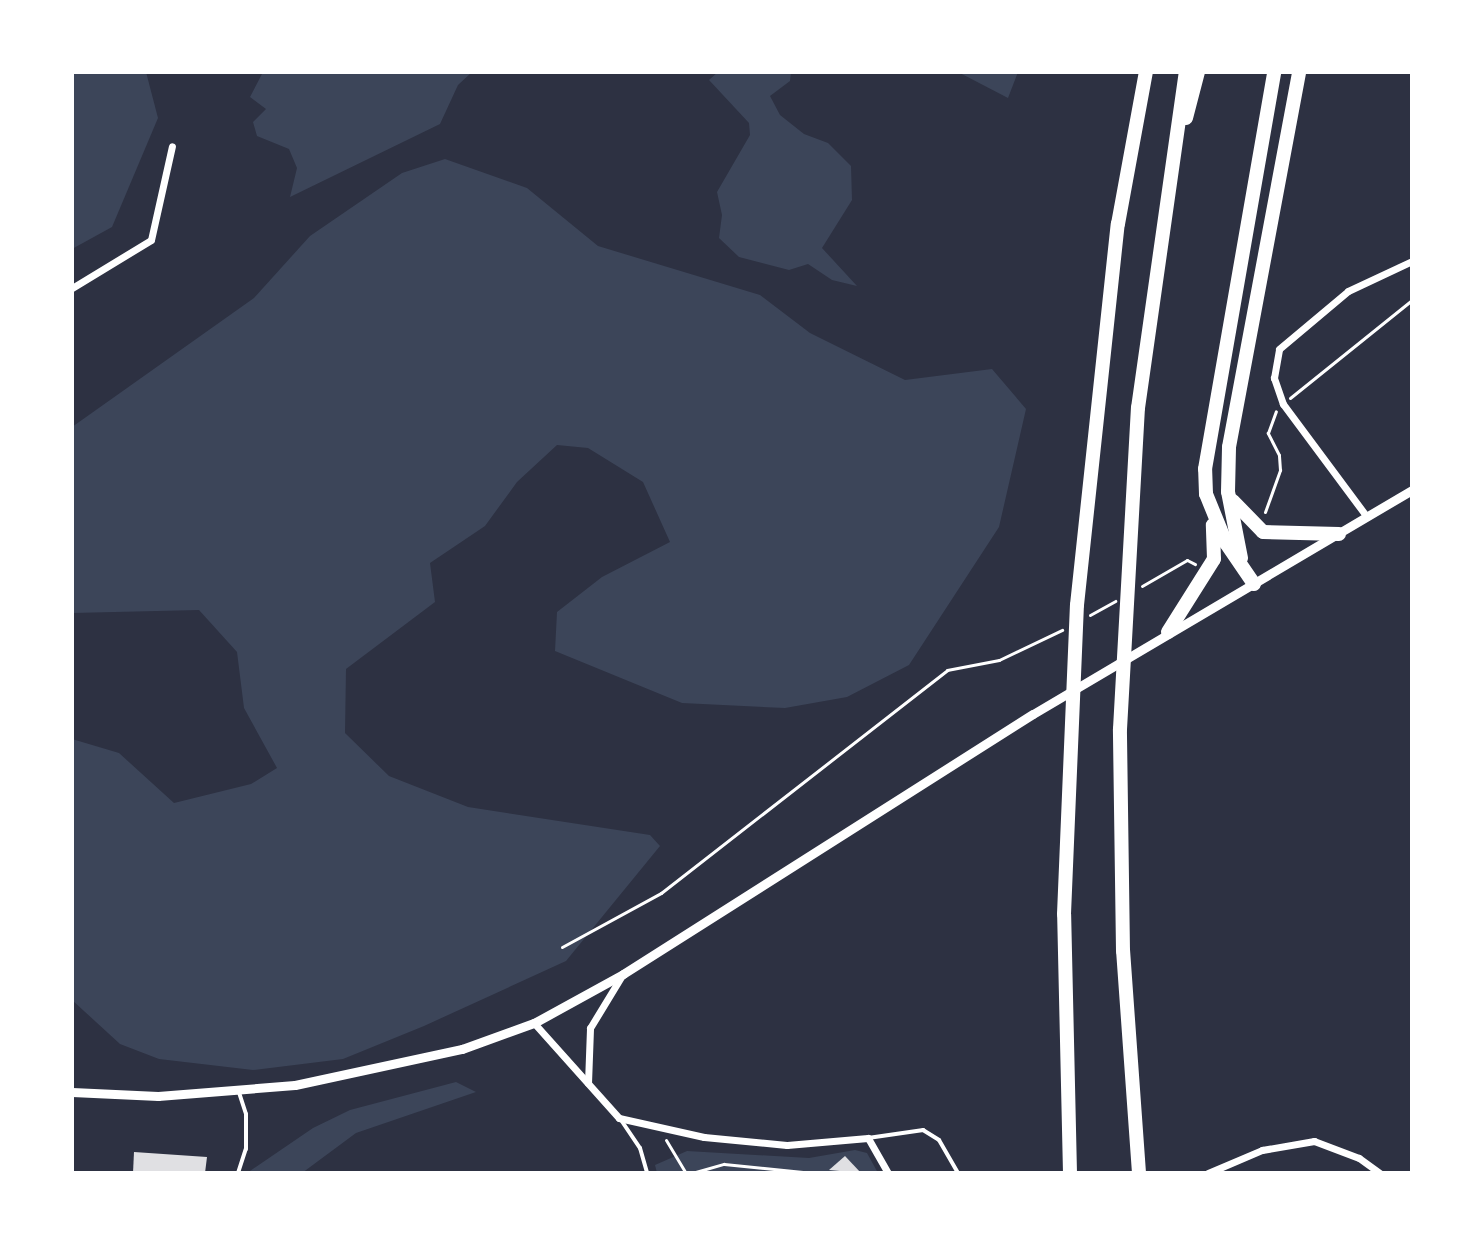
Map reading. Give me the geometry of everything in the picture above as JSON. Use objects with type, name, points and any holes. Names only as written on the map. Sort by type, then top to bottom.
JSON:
[{"type":"highway","points":[[1070,1173],[1064,914],[1068,760],[1114,253],[1146,72]]},
{"type":"highway","points":[[1139,1173],[1123,951],[1120,729],[1127,567],[1147,323],[1186,72]]},
{"type":"highway","points":[[1169,172],[1198,72]]},
{"type":"highway","points":[[1168,632],[1214,559],[1216,538],[1206,494],[1211,418],[1274,72]]},
{"type":"highway","points":[[1242,562],[1228,492],[1234,406],[1299,72]]},
{"type":"highway","points":[[1228,492],[1239,512],[1263,532],[1339,534]]},
{"type":"highway","points":[[1206,494],[1226,543],[1242,562],[1254,584]]},
{"type":"street","points":[[72,288],[151,240],[172,146]]},
{"type":"street","points":[[1367,517],[1283,404],[1274,378],[1279,349],[1348,291],[1412,261]]},
{"type":"street","points":[[72,1092],[158,1096],[238,1090],[361,1074],[462,1049],[534,1023],[623,974],[921,782],[1168,632],[1412,490]]},
{"type":"street","points":[[588,1085],[585,1057],[590,1028],[623,974]]},
{"type":"street","points":[[534,1023],[619,1118],[787,1145],[868,1138],[888,1173]]},
{"type":"street","points":[[1208,1173],[1262,1150],[1314,1141],[1359,1158],[1380,1173]]},
{"type":"lane","points":[[238,1090],[246,1137],[238,1173]]},
{"type":"lane","points":[[619,1118],[640,1148],[647,1173]]},
{"type":"lane","points":[[868,1138],[923,1130],[939,1140],[958,1173]]},
{"type":"path","points":[[1268,521],[1262,517],[1280,470],[1268,433],[1270,418],[1283,404],[1412,300]]},
{"type":"path","points":[[1137,588],[1187,560],[1198,565]]},
{"type":"path","points":[[1082,611],[1125,595]]},
{"type":"path","points":[[562,947],[661,893],[947,670],[999,660],[1075,623]]},
{"type":"path","points":[[657,1126],[689,1173],[724,1164],[813,1173]]},
{"type":"shaded area","points":[[72,72],[146,72],[158,118],[112,227],[72,249]]},
{"type":"shaded area","points":[[263,72],[472,72],[458,85],[440,124],[290,197],[297,168],[289,149],[257,136],[253,122],[266,109],[250,97]]},
{"type":"shaded area","points":[[718,72],[791,72],[790,81],[770,96],[780,115],[804,134],[828,143],[851,166],[852,200],[822,248],[857,286],[832,280],[808,264],[789,270],[739,257],[719,238],[722,215],[717,192],[750,135],[749,123],[709,80]]},
{"type":"shaded area","points":[[958,72],[1018,72],[1008,98]]},
{"type":"shaded area","points":[[445,159],[527,188],[598,246],[760,295],[810,333],[905,380],[992,369],[1026,409],[999,527],[909,665],[847,697],[785,708],[682,703],[555,651],[557,612],[602,577],[670,542],[643,482],[588,448],[557,445],[517,482],[485,526],[430,563],[435,602],[346,669],[345,733],[389,776],[468,807],[650,835],[660,846],[566,961],[424,1026],[343,1059],[253,1070],[159,1059],[120,1044],[72,1000],[72,739],[119,753],[174,803],[251,784],[277,768],[244,708],[237,652],[199,610],[72,613],[72,427],[254,298],[310,236],[402,173]]},
{"type":"shaded area","points":[[456,1082],[476,1092],[356,1133],[302,1173],[247,1173],[313,1128],[350,1110]]},
{"type":"shaded area","points":[[855,1150],[867,1153],[878,1173],[657,1173],[655,1165],[687,1151],[809,1158]]},
{"type":"building","points":[[134,1152],[207,1157],[205,1173],[133,1173]]},
{"type":"building","points":[[845,1156],[861,1173],[829,1170]]}]
